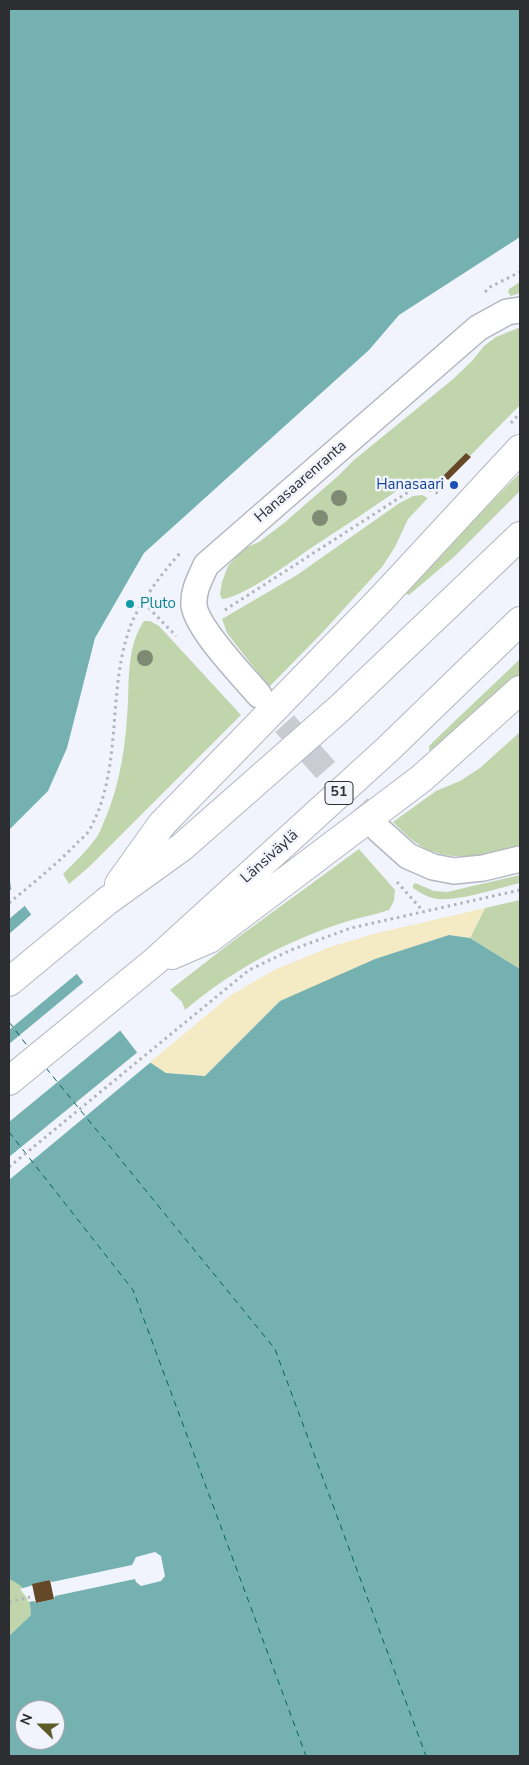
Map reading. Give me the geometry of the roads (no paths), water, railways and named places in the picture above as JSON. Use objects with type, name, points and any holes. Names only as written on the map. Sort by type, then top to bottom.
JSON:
[{"type":"highway","points":[[107,901],[162,824],[382,598],[514,438]]},
{"type":"highway","points":[[9,982],[107,901],[182,847],[340,708],[520,536]]},
{"type":"highway","name":"Länsiväylä","points":[[9,1081],[154,962],[388,749],[520,621]]},
{"type":"highway","points":[[154,962],[209,939],[422,778],[520,690]]},
{"type":"street","name":"Hanasaarenranta","points":[[259,695],[203,628],[194,607],[195,588],[206,565],[478,328],[507,312],[520,310]]},
{"type":"street","points":[[379,830],[408,856],[454,871],[483,868],[520,859]]},
{"type":"tunnel","points":[[260,696],[379,830]]},
{"type":"place","name":"Hanasaari","points":[[454,485]]},
{"type":"place","name":"Pluto","points":[[130,604]]}]
